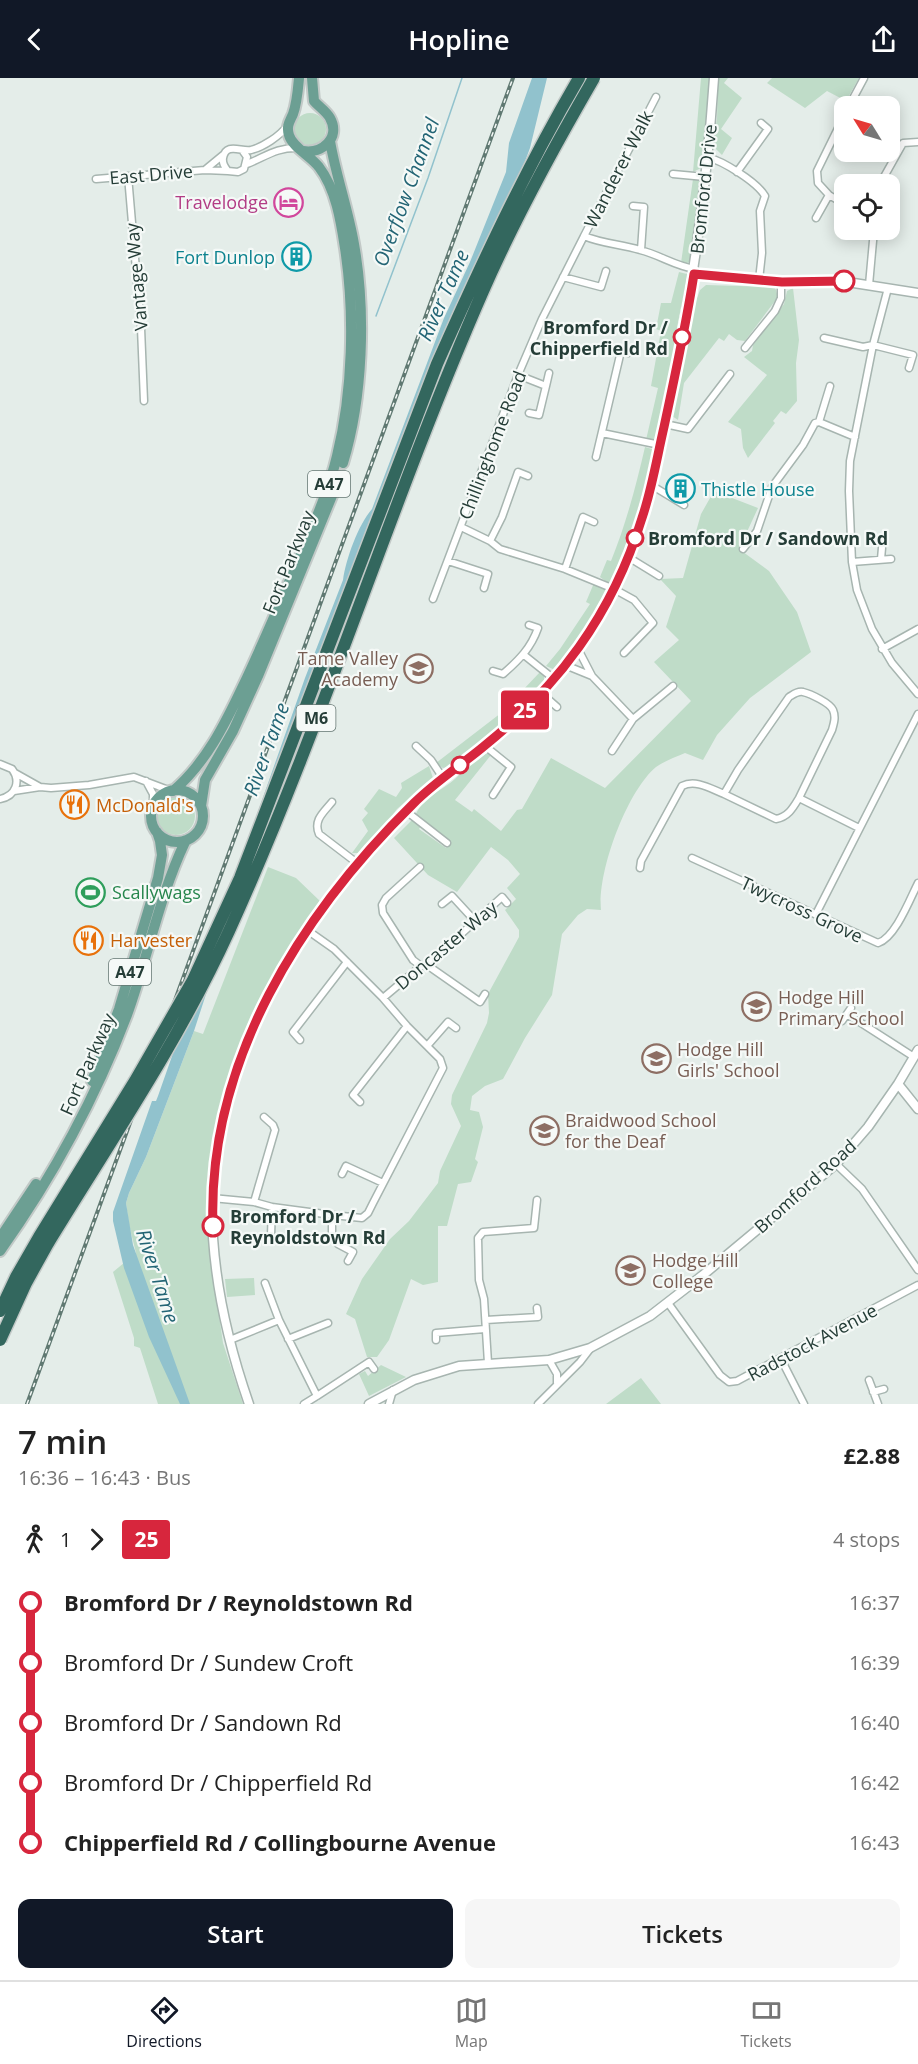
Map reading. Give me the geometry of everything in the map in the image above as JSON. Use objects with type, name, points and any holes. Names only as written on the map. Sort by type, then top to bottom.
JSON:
[{"type":"highway","name":"M6","points":[[0,1311],[39,1237],[194,980],[240,878],[437,364],[471,286],[513,200],[579,78]]},
{"type":"highway","name":"M6","points":[[0,1340],[26,1283],[47,1245],[204,986],[285,799],[397,507],[484,289],[525,206],[594,78]]},
{"type":"main road","points":[[288,125],[293,114],[299,78]]},
{"type":"main road","name":"Fort Parkway","points":[[0,1251],[45,1183],[91,1099],[127,1014],[171,872],[185,842],[200,828],[205,780],[247,702],[319,530],[335,489],[351,430],[360,353],[360,311],[355,247],[330,141],[333,133],[331,120],[314,101],[312,78]]},
{"type":"main road","points":[[293,114],[306,107],[320,109]]},
{"type":"main road","name":"Fort Parkway","points":[[0,1238],[62,1141],[104,1051],[119,1009],[158,878],[162,855],[152,818],[153,806],[158,798],[172,791],[188,778],[211,748],[234,706],[266,639],[325,495],[337,456],[351,349],[351,309],[345,250],[339,216],[326,178],[319,167],[290,140],[288,125]]},
{"type":"main road","points":[[301,150],[309,152],[321,149],[330,141]]},
{"type":"main road","points":[[172,791],[181,790],[191,794],[201,806]]},
{"type":"main road","points":[[156,832],[168,840],[185,842]]},
{"type":"street","name":"Bromford Drive","points":[[249,1404],[222,1309],[214,1258],[212,1198],[217,1145],[232,1082],[247,1041],[275,983],[307,930],[357,863],[406,811],[443,778],[485,746],[541,693],[578,649],[614,589],[642,518],[660,446],[694,272],[714,78]]},
{"type":"street","points":[[854,96],[864,78]]},
{"type":"street","name":"Wanderer Walk","points":[[584,236],[651,100]]},
{"type":"street","points":[[736,172],[768,129],[761,123]]},
{"type":"street","points":[[288,125],[280,134],[261,146],[251,150],[233,148],[225,152],[223,162],[228,171],[238,172],[247,164],[271,152],[287,147],[301,150]]},
{"type":"street","points":[[834,136],[817,171],[818,183],[834,198]]},
{"type":"street","points":[[886,174],[903,143],[918,142]]},
{"type":"street","points":[[242,150],[247,157],[247,164]]},
{"type":"street","name":"East Drive","points":[[205,170],[225,152]]},
{"type":"street","points":[[707,157],[717,159],[762,191],[765,201],[760,211],[762,253],[759,280]]},
{"type":"street","name":"East Drive","points":[[96,179],[205,170],[228,171]]},
{"type":"street","points":[[673,174],[705,177]]},
{"type":"street","name":"Vantage Way","points":[[128,176],[144,401]]},
{"type":"street","points":[[816,218],[829,195]]},
{"type":"street","points":[[633,206],[644,207],[641,250]]},
{"type":"street","points":[[584,236],[600,243],[641,250],[694,272],[782,282],[841,281],[918,293]]},
{"type":"street","name":"Chillinghome Road","points":[[434,599],[518,375],[542,320],[584,236]]},
{"type":"street","points":[[869,285],[873,240]]},
{"type":"street","points":[[563,277],[601,287],[606,271]]},
{"type":"street","points":[[745,348],[775,311],[781,298],[782,282]]},
{"type":"street","points":[[888,288],[873,345],[850,461],[852,561],[863,609],[882,649],[918,694]]},
{"type":"street","points":[[824,338],[863,347],[873,345],[913,355],[909,368]]},
{"type":"street","points":[[596,457],[621,351],[628,353]]},
{"type":"street","points":[[530,413],[539,415],[549,373]]},
{"type":"street","points":[[664,424],[687,429],[730,374]]},
{"type":"street","points":[[518,375],[546,386]]},
{"type":"street","points":[[743,549],[757,531],[772,487],[803,446],[815,423],[819,422],[830,386]]},
{"type":"street","points":[[819,422],[855,437]]},
{"type":"street","points":[[603,433],[660,446]]},
{"type":"street","points":[[490,541],[502,517],[518,472],[528,476]]},
{"type":"street","points":[[651,485],[684,505]]},
{"type":"street","points":[[565,569],[584,517],[594,522]]},
{"type":"street","points":[[461,527],[501,549],[565,569],[614,589],[634,600],[653,623],[624,653]]},
{"type":"street","points":[[750,541],[758,546]]},
{"type":"street","points":[[881,559],[882,548]]},
{"type":"street","points":[[628,558],[659,576]]},
{"type":"street","points":[[852,561],[891,559]]},
{"type":"street","points":[[448,561],[488,574],[484,588]]},
{"type":"street","points":[[493,671],[503,674],[524,655],[538,628],[529,625]]},
{"type":"street","points":[[882,649],[918,629]]},
{"type":"street","points":[[578,649],[592,676],[633,719]]},
{"type":"street","points":[[524,655],[554,679]]},
{"type":"street","points":[[566,665],[592,676]]},
{"type":"street","points":[[612,751],[633,719],[673,686]]},
{"type":"street","points":[[640,868],[641,861],[682,786],[689,783],[697,783],[724,794],[776,819],[783,818],[799,798],[832,729],[835,712],[831,705],[804,692],[789,697],[724,794]]},
{"type":"street","points":[[541,693],[557,707]]},
{"type":"street","points":[[816,914],[918,714]]},
{"type":"street","points":[[416,746],[431,760],[443,778]]},
{"type":"street","points":[[485,746],[511,766],[493,795]]},
{"type":"street","points":[[0,764],[7,765],[15,773],[40,787]]},
{"type":"street","points":[[0,800],[10,796],[14,791],[17,779],[15,773]]},
{"type":"street","points":[[14,791],[40,787],[60,789],[134,777],[145,779],[172,791]]},
{"type":"street","points":[[145,779],[153,794],[153,806]]},
{"type":"street","points":[[799,798],[859,828]]},
{"type":"street","points":[[332,802],[317,820],[316,827],[319,834],[357,863]]},
{"type":"street","points":[[406,811],[447,843]]},
{"type":"street","name":"Twycross Grove","points":[[692,858],[878,943],[884,942],[891,933],[918,883]]},
{"type":"street","points":[[420,867],[386,898],[382,904],[383,913],[414,960],[480,1002],[485,994]]},
{"type":"street","points":[[442,904],[452,896],[475,921]]},
{"type":"street","name":"Doncaster Way","points":[[383,998],[502,897],[507,903]]},
{"type":"street","points":[[212,1198],[362,1218],[368,1212],[443,1068],[440,1059],[383,998],[334,949],[307,930]]},
{"type":"street","points":[[300,1040],[292,1032],[347,962]]},
{"type":"street","points":[[842,1021],[849,1011],[916,1054]]},
{"type":"street","points":[[427,1046],[448,1022],[456,1028]]},
{"type":"street","points":[[360,1102],[353,1095],[407,1026]]},
{"type":"street","name":"Bromford Road","points":[[372,1403],[393,1389],[433,1373],[459,1366],[549,1360],[590,1348],[637,1324],[668,1303],[836,1164],[868,1127],[916,1054]]},
{"type":"street","points":[[898,1084],[918,1109]]},
{"type":"street","points":[[254,1202],[275,1130],[264,1117]]},
{"type":"street","points":[[836,1164],[862,1189],[918,1270]]},
{"type":"street","points":[[342,1174],[346,1166],[383,1183]]},
{"type":"street","points":[[488,1363],[484,1299],[479,1280],[478,1238],[483,1232],[534,1228],[537,1200]]},
{"type":"street","points":[[271,1235],[272,1207]]},
{"type":"street","points":[[332,1215],[332,1237],[338,1244],[353,1252],[348,1261]]},
{"type":"street","points":[[265,1283],[279,1320],[316,1396]]},
{"type":"street","name":"Radstock Avenue","points":[[668,1303],[724,1380],[737,1382],[918,1285]]},
{"type":"street","points":[[486,1320],[538,1317],[537,1308]]},
{"type":"street","points":[[230,1340],[279,1320]]},
{"type":"street","points":[[288,1339],[328,1323]]},
{"type":"street","points":[[436,1340],[436,1333],[485,1329]]},
{"type":"street","points":[[538,1404],[580,1362],[590,1348]]},
{"type":"street","points":[[781,1359],[804,1404]]},
{"type":"street","points":[[549,1360],[557,1374],[557,1384]]},
{"type":"street","points":[[304,1404],[369,1362],[374,1369]]},
{"type":"street","points":[[869,1380],[878,1404]]},
{"type":"street","points":[[389,1404],[393,1389]]},
{"type":"street","points":[[873,1392],[884,1389]]},
{"type":"green space","points":[[701,78],[711,78],[703,167],[693,172]]},
{"type":"green space","points":[[718,78],[728,78],[724,83],[742,98],[721,129],[732,138],[722,155],[712,145],[717,119]]},
{"type":"green space","points":[[772,78],[859,78],[849,96],[836,96],[827,91],[805,108],[767,83]]},
{"type":"green space","points":[[310,113],[321,118],[326,129],[321,140],[310,145],[299,140],[294,129],[299,118]]},
{"type":"green space","points":[[693,179],[698,180],[701,185],[692,261],[681,263]]},
{"type":"green space","points":[[679,272],[687,274],[689,278],[684,307],[681,307],[676,333],[678,341],[658,437],[654,440],[646,440],[658,388],[651,386],[661,331],[656,329],[661,303],[671,303]]},
{"type":"green space","points":[[706,285],[775,287],[778,297],[745,341],[737,340],[729,334],[724,341],[719,338],[684,383],[678,420],[672,416],[696,301],[700,290]]},
{"type":"green space","points":[[793,288],[799,340],[796,363],[797,401],[786,414],[781,411],[773,421],[775,423],[748,458],[743,448],[741,429],[728,422],[767,375],[744,357],[752,351],[753,345],[784,304],[787,291]]},
{"type":"green space","points":[[645,447],[655,452],[634,529],[614,581],[608,583],[600,577],[607,560],[611,561],[621,533]]},
{"type":"green space","points":[[714,491],[758,508],[739,549],[769,571],[797,612],[811,652],[750,698],[717,735],[703,760],[685,753],[656,767],[645,778],[625,813],[609,854],[601,894],[601,910],[587,909],[578,915],[562,934],[552,995],[503,1079],[485,1086],[472,1096],[470,1110],[479,1112],[483,1127],[475,1159],[478,1162],[471,1182],[458,1184],[447,1226],[438,1226],[438,1282],[423,1285],[411,1279],[389,1340],[377,1357],[367,1357],[355,1319],[346,1314],[362,1279],[390,1239],[409,1221],[438,1183],[440,1171],[461,1126],[451,1104],[452,1095],[487,1023],[488,994],[519,937],[519,930],[505,910],[516,899],[507,888],[520,874],[508,860],[491,847],[457,892],[428,875],[394,838],[412,820],[421,826],[419,829],[446,848],[449,843],[416,814],[430,797],[453,781],[481,752],[491,755],[455,800],[472,812],[474,809],[501,831],[517,810],[522,809],[551,758],[605,788],[691,701],[654,662],[679,640],[666,627],[676,596],[660,579],[683,578],[701,514]]},
{"type":"green space","points":[[594,583],[605,588],[606,597],[559,666],[555,670],[546,666],[590,604],[586,602]]},
{"type":"green space","points":[[540,672],[544,676],[544,682],[501,727],[453,766],[443,768],[436,763],[501,713]]},
{"type":"green space","points":[[429,766],[433,778],[397,809],[361,853],[352,853],[368,831],[362,820],[368,813],[364,809],[379,789],[396,797],[402,788],[401,783]]},
{"type":"green space","points":[[176,797],[189,803],[195,816],[189,829],[176,835],[163,829],[157,816],[163,803]]},
{"type":"green space","points":[[268,867],[296,878],[321,902],[271,979],[241,1041],[230,1077],[209,1195],[208,1238],[223,1343],[243,1404],[158,1404],[140,1348],[134,1346],[134,1338],[113,1272],[136,1253],[126,1203],[194,1031],[203,1034]]},
{"type":"green space","points":[[254,1278],[255,1295],[227,1297],[225,1279]]},
{"type":"green space","points":[[381,1365],[406,1377],[369,1396],[359,1374],[365,1371],[368,1376]]},
{"type":"green space","points":[[641,1378],[661,1404],[606,1404]]},
{"type":"water","points":[[532,78],[547,78],[530,148],[502,223],[457,324],[243,881],[194,1031],[126,1203],[133,1245],[190,1404],[180,1404],[149,1337],[124,1268],[113,1212],[152,1101],[156,1101],[158,1096],[305,678],[343,580],[353,543],[372,509],[444,318],[470,262],[506,172],[509,143]]},
{"type":"waterway","name":"Overflow Channel","points":[[376,316],[428,178],[462,78]]},
{"type":"railway","points":[[27,1404],[513,78]]},
{"type":"bus line","name":"25","points":[[213,1226],[212,1198],[217,1145],[229,1090],[247,1041],[275,983],[307,930],[357,863],[416,801],[485,746],[541,693],[578,649],[614,589],[642,518],[657,461],[694,274],[782,282],[844,281]]},
{"type":"place","name":"Travelodge","points":[[289,202]]},
{"type":"place","name":"Fort Dunlop","points":[[296,257]]},
{"type":"place","name":"Bromford Dr / Chipperfield Rd","points":[[682,337]]},
{"type":"place","name":"Thistle House","points":[[680,489]]},
{"type":"place","name":"Bromford Dr / Sandown Rd","points":[[635,538]]},
{"type":"place","name":"Tame Valley Academy","points":[[419,668]]},
{"type":"place","name":"McDonald's","points":[[75,805]]},
{"type":"place","name":"Scallywags","points":[[91,892]]},
{"type":"place","name":"Harvester","points":[[89,940]]},
{"type":"place","name":"Hodge Hill Primary School","points":[[757,1007]]},
{"type":"place","name":"Hodge Hill Girls' School","points":[[656,1059]]},
{"type":"place","name":"Braidwood School for the Deaf","points":[[544,1130]]},
{"type":"place","name":"Bromford Dr / Reynoldstown Rd","points":[[213,1226]]},
{"type":"place","name":"Hodge Hill College","points":[[631,1270]]},
{"type":"water label","name":"River Tame","points":[[443,295]]},
{"type":"water label","name":"River Tame","points":[[266,749]]},
{"type":"water label","name":"River Tame","points":[[158,1276]]}]
